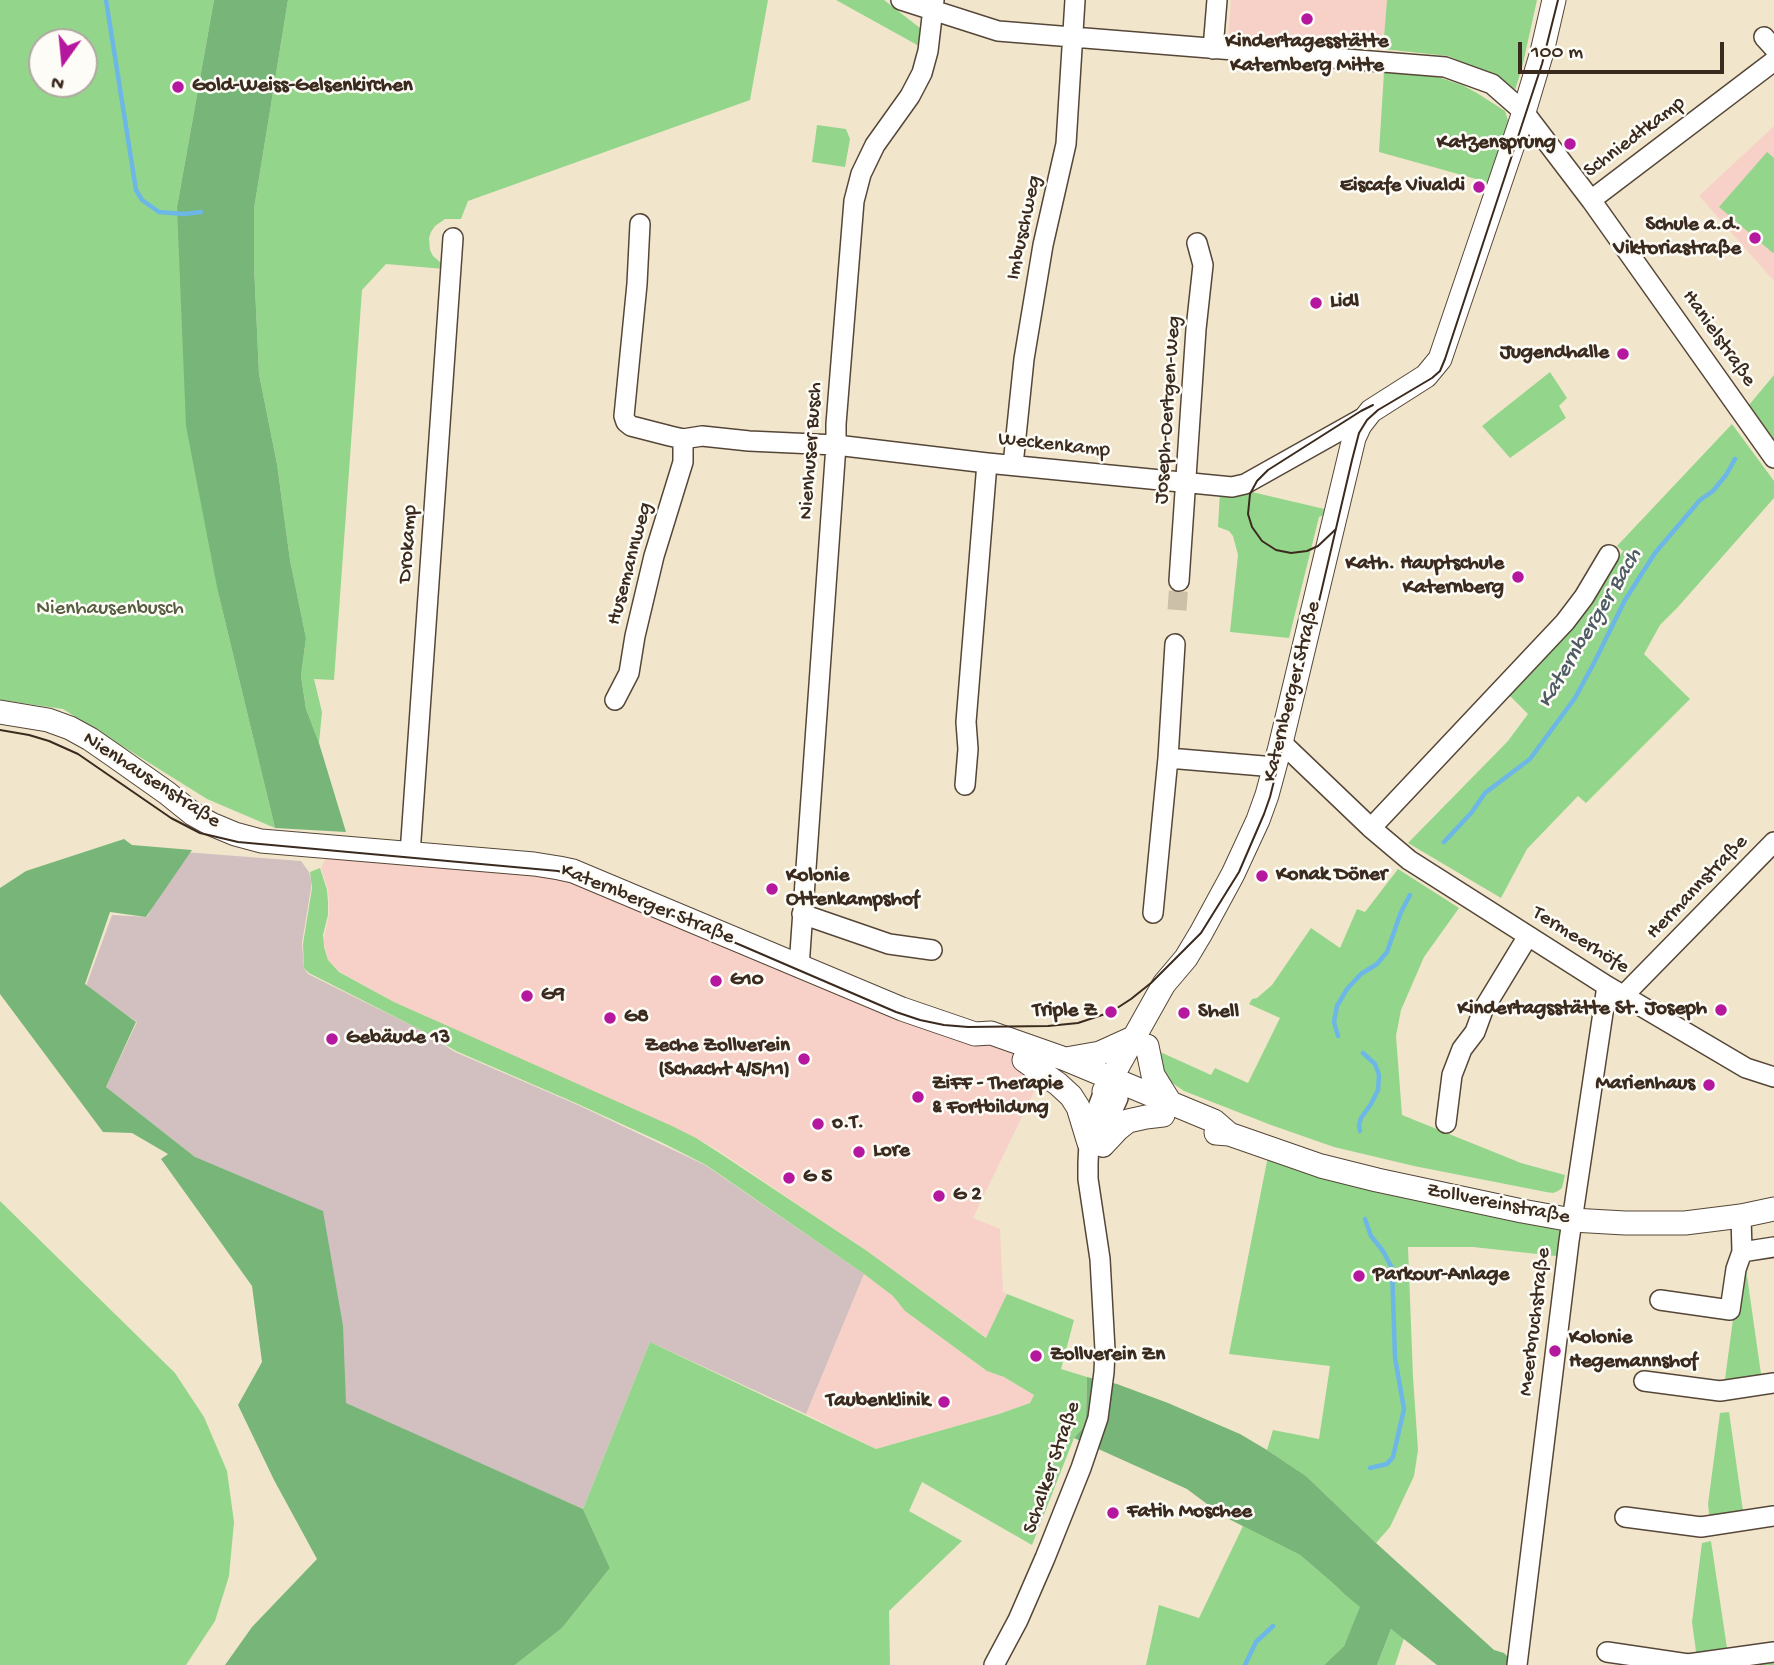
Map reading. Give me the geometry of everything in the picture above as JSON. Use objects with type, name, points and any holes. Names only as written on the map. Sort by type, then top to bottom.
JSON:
[{"type":"main road","name":"Katernberger Straße","points":[[1114,1088],[1140,1042],[1164,984],[1186,958],[1250,839],[1275,767],[1358,429],[1368,415],[1381,404],[1426,376],[1438,363],[1524,112],[1554,0]]},
{"type":"main road","name":"Nienhausenstraße","points":[[0,712],[48,720],[70,728],[108,751],[202,819],[223,830],[261,841]]},
{"type":"main road","name":"Katernberger Straße","points":[[261,841],[559,867],[902,1009],[975,1034],[992,1033],[1065,1059],[1114,1088]]},
{"type":"main road","name":"Katernberger Straße","points":[[975,1034],[985,1045],[1114,1088]]},
{"type":"main road","points":[[1024,1060],[1071,1096],[1096,1144],[1128,1121],[1167,1109],[1140,1042],[1065,1059]]},
{"type":"main road","name":"Zollvereinstraße","points":[[1114,1088],[1167,1109],[1199,1129],[1229,1134],[1321,1166],[1377,1181],[1522,1212],[1572,1220],[1685,1223],[1774,1209]]},
{"type":"street","name":"Hanielstraße","points":[[901,0],[933,5],[998,31],[1445,67],[1492,84],[1524,112],[1591,200],[1774,458]]},
{"type":"street","name":"Imbuschweg","points":[[1013,465],[1026,347],[1043,245],[1066,144],[1075,0]]},
{"type":"street","points":[[1213,50],[1217,0]]},
{"type":"street","name":"Nienhuser Busch","points":[[799,967],[849,246],[856,193],[861,174],[875,145],[910,96],[922,73],[928,51],[933,5]]},
{"type":"street","name":"Schniedtkamp","points":[[1591,200],[1774,61]]},
{"type":"street","points":[[640,224],[625,422],[631,426],[683,439],[702,436],[836,445]]},
{"type":"street","name":"Drokamp","points":[[410,854],[453,238]]},
{"type":"street","name":"Joseph-Oertgen-Weg","points":[[1179,581],[1203,265],[1197,243]]},
{"type":"street","name":"Katernberger Straße","points":[[1264,473],[1368,415]]},
{"type":"street","name":"Husemannweg","points":[[615,700],[629,673],[654,556],[683,462],[683,439]]},
{"type":"street","name":"Weckenkamp","points":[[836,445],[1186,483],[1239,486],[1264,473]]},
{"type":"street","points":[[965,785],[968,749],[966,722],[987,463]]},
{"type":"street","points":[[1371,828],[1565,622],[1600,573],[1609,555]]},
{"type":"street","points":[[1153,914],[1168,758],[1175,644]]},
{"type":"street","name":"Termeerhöfe","points":[[1281,742],[1371,828],[1409,860],[1607,986],[1746,1068],[1774,1077]]},
{"type":"street","points":[[1168,758],[1275,767]]},
{"type":"street","name":"Hermannstraße","points":[[1624,995],[1774,842]]},
{"type":"street","points":[[802,914],[889,944],[932,950]]},
{"type":"street","points":[[1446,1123],[1452,1075],[1462,1049],[1475,1032],[1483,1010],[1528,936]]},
{"type":"street","name":"Meerbruchstraße","points":[[1517,1665],[1572,1220],[1607,986]]},
{"type":"street","name":"Schalker Straße","points":[[994,1665],[1018,1620],[1045,1558],[1098,1418],[1105,1350],[1097,1232],[1088,1179],[1096,1144],[1109,1118],[1114,1088]]},
{"type":"street","points":[[1660,1300],[1730,1310],[1736,1269],[1742,1252],[1741,1216]]},
{"type":"street","points":[[1742,1252],[1774,1247]]},
{"type":"street","points":[[1644,1381],[1720,1391],[1774,1383]]},
{"type":"street","points":[[1625,1517],[1701,1527],[1774,1516]]},
{"type":"street","points":[[1607,1652],[1692,1664],[1774,1652]]},
{"type":"shaded area","name":"Kindertagesstätte Katernberg Mitte","points":[[1231,0],[1387,0],[1383,49],[1228,37]]},
{"type":"shaded area","name":"Schule a.d. Viktoriastraße","points":[[1774,126],[1774,281],[1699,196]]},
{"type":"shaded area","points":[[184,852],[301,861],[311,880],[302,943],[304,968],[308,974],[417,1028],[455,1052],[578,1105],[705,1165],[864,1274],[806,1414],[650,1342],[583,1509],[342,1403],[195,1157],[106,1087],[137,1022],[86,986],[112,915],[147,917]]},
{"type":"shaded area","name":"Triple Z","points":[[329,852],[558,873],[1049,1061],[973,1218],[1000,1229],[1003,1292],[1007,1294],[987,1338],[867,1251],[719,1151],[696,1138],[394,1002],[340,972],[328,960],[323,941],[329,916],[329,902],[321,868]]},
{"type":"shaded area","name":"Taubenklinik","points":[[864,1274],[893,1296],[905,1311],[987,1371],[1004,1377],[1034,1395],[1030,1403],[876,1449],[806,1414]]},
{"type":"green space","name":"Nienhausenbusch","points":[[0,0],[214,0],[177,207],[218,592],[275,828],[207,799],[63,709],[0,700]]},
{"type":"green space","points":[[214,0],[288,0],[254,209],[259,374],[306,638],[301,676],[306,709],[346,832],[275,828],[218,592],[186,426],[177,207]]},
{"type":"green space","points":[[288,0],[768,0],[750,100],[468,201],[461,219],[445,219],[431,232],[430,250],[444,269],[386,264],[362,290],[334,680],[314,679],[322,712],[319,743],[306,709],[301,676],[306,638],[259,374],[254,265],[254,209]]},
{"type":"green space","points":[[836,0],[884,0],[920,28],[919,46]]},
{"type":"green space","points":[[1387,0],[1537,0],[1515,90],[1500,78],[1448,56],[1383,49]]},
{"type":"green space","points":[[1384,72],[1441,78],[1462,85],[1505,111],[1508,120],[1507,158],[1487,182],[1379,152]]},
{"type":"green space","points":[[817,125],[846,129],[850,139],[845,167],[812,162]]},
{"type":"green space","points":[[1767,152],[1774,158],[1773,253],[1719,207]]},
{"type":"green space","points":[[1550,372],[1567,398],[1559,406],[1566,418],[1510,458],[1482,426]]},
{"type":"green space","points":[[1774,375],[1774,441],[1749,405]]},
{"type":"green space","points":[[1732,424],[1774,481],[1774,498],[1660,625],[1644,654],[1690,699],[1586,803],[1578,796],[1527,849],[1501,898],[1408,843],[1508,741],[1528,714],[1507,693],[1576,619],[1623,551],[1617,546]]},
{"type":"green space","points":[[1220,491],[1252,492],[1333,511],[1319,517],[1289,638],[1230,632],[1238,555],[1233,536],[1229,531],[1218,527]]},
{"type":"green space","points":[[124,839],[132,845],[192,850],[146,917],[110,912],[85,984],[136,1022],[106,1087],[195,1157],[323,1211],[343,1326],[346,1403],[583,1509],[610,1568],[562,1628],[515,1665],[225,1665],[252,1627],[317,1559],[274,1480],[238,1405],[262,1362],[252,1286],[161,1159],[168,1154],[132,1133],[103,1132],[0,994],[0,888],[26,871]]},
{"type":"green space","points":[[320,868],[328,902],[324,947],[328,960],[339,972],[394,1002],[696,1138],[867,1251],[986,1338],[1007,1294],[1074,1320],[1061,1369],[1087,1377],[1086,1417],[1083,1428],[1074,1438],[1032,1545],[922,1482],[909,1511],[962,1541],[889,1611],[890,1665],[515,1665],[562,1628],[610,1568],[583,1509],[650,1342],[876,1449],[999,1414],[1030,1403],[1034,1395],[1004,1377],[987,1371],[905,1311],[893,1296],[864,1274],[706,1165],[578,1104],[456,1051],[309,973],[304,968],[303,944],[312,888],[310,872]]},
{"type":"green space","points":[[1398,869],[1459,908],[1424,957],[1401,1010],[1396,1036],[1402,1115],[1521,1163],[1565,1175],[1562,1188],[1558,1191],[1546,1192],[1334,1147],[1184,1091],[1168,1080],[1162,1071],[1158,1051],[1211,1075],[1215,1068],[1248,1083],[1280,1018],[1249,1004],[1252,999],[1272,985],[1311,928],[1340,948],[1357,909],[1365,912]]},
{"type":"green space","points":[[1269,1151],[1571,1220],[1565,1257],[1473,1247],[1408,1247],[1418,1450],[1414,1476],[1390,1527],[1376,1543],[1306,1476],[1267,1450],[1273,1430],[1319,1439],[1330,1366],[1229,1354]]},
{"type":"green space","points":[[0,1201],[175,1373],[204,1417],[227,1471],[234,1522],[229,1576],[215,1621],[186,1665],[0,1665]]},
{"type":"green space","points":[[1746,1269],[1762,1381],[1726,1386],[1738,1282]]},
{"type":"green space","points":[[1087,1377],[1117,1384],[1168,1403],[1240,1434],[1306,1476],[1494,1650],[1504,1653],[1516,1665],[1437,1665],[1391,1629],[1377,1665],[1324,1665],[1344,1646],[1360,1607],[1300,1555],[1223,1516],[1187,1489],[1074,1438],[1083,1428],[1086,1417]]},
{"type":"green space","points":[[1729,1412],[1744,1518],[1710,1523],[1708,1504],[1720,1413]]},
{"type":"green space","points":[[1243,1526],[1300,1555],[1361,1607],[1344,1646],[1324,1665],[1146,1665],[1159,1605],[1199,1618]]},
{"type":"green space","points":[[1711,1541],[1728,1655],[1774,1650],[1774,1665],[1620,1665],[1621,1653],[1697,1659],[1692,1622],[1702,1543]]},
{"type":"green space","points":[[1391,1629],[1404,1638],[1395,1665],[1377,1665]]},
{"type":"waterway","points":[[106,0],[136,190],[142,200],[159,212],[201,212]]},
{"type":"waterway","name":"Katernberger Bach","points":[[1444,842],[1472,812],[1485,793],[1530,759],[1575,698],[1625,600],[1655,553],[1700,500],[1713,491],[1735,459]]},
{"type":"waterway","name":"Katernberger Bach","points":[[1338,1036],[1334,1022],[1337,1006],[1347,989],[1387,952],[1410,895]]},
{"type":"waterway","name":"Katernberger Bach","points":[[1360,1131],[1361,1118],[1378,1090],[1379,1075],[1375,1064],[1363,1053]]},
{"type":"waterway","name":"Katernberger Bach","points":[[1365,1219],[1371,1236],[1392,1268],[1395,1358],[1404,1409],[1393,1457],[1387,1464],[1370,1468]]},
{"type":"waterway","name":"Katernberger Bach","points":[[1245,1665],[1256,1642],[1273,1626]]},
{"type":"tunnel","points":[[1177,610],[1179,581]]},
{"type":"tram line","points":[[0,730],[49,741],[78,754],[171,818],[200,833],[238,842],[558,871],[608,888],[920,1020],[968,1027],[1048,1026],[1078,1023],[1111,1012],[1151,983],[1201,933],[1239,872],[1270,797],[1359,433],[1367,420],[1378,410],[1440,371],[1542,64],[1558,0]]},
{"type":"tram line","points":[[1336,529],[1318,546],[1307,551],[1291,553],[1276,550],[1262,541],[1252,527],[1248,514],[1250,494],[1257,481],[1268,470],[1373,405]]},
{"type":"place","name":"Kindertagesstätte Katernberg Mitte","points":[[1307,19]]},
{"type":"place","name":"Gold-Weiss-Gelsenkirchen","points":[[178,87]]},
{"type":"place","name":"Katzensprung","points":[[1570,144]]},
{"type":"place","name":"Eiscafe Vivaldi","points":[[1479,187]]},
{"type":"place","name":"Schule a.d. Viktoriastraße","points":[[1755,238]]},
{"type":"place","name":"Lidl","points":[[1316,303]]},
{"type":"place","name":"Jugendhalle","points":[[1623,354]]},
{"type":"place","name":"Kath. Hauptschule Katernberg","points":[[1518,577]]},
{"type":"place","name":"Konak Döner","points":[[1262,876]]},
{"type":"place","name":"Kolonie Ottenkampshof","points":[[772,889]]},
{"type":"place","name":"G10","points":[[716,981]]},
{"type":"place","name":"G9","points":[[527,996]]},
{"type":"place","name":"Kindertagsstätte St. Joseph","points":[[1721,1010]]},
{"type":"place","name":"Triple Z","points":[[1111,1012]]},
{"type":"place","name":"Shell","points":[[1184,1013]]},
{"type":"place","name":"G8","points":[[610,1018]]},
{"type":"place","name":"Gebäude 13","points":[[332,1039]]},
{"type":"place","name":"Zeche Zollverein (Schacht 4/5/11)","points":[[804,1059]]},
{"type":"place","name":"Marienhaus","points":[[1709,1085]]},
{"type":"place","name":"ZiFF - Therapie & Fortbildung","points":[[918,1097]]},
{"type":"place","name":"o.T.","points":[[818,1124]]},
{"type":"place","name":"Lore","points":[[859,1152]]},
{"type":"place","name":"G 5","points":[[789,1178]]},
{"type":"place","name":"G 2","points":[[939,1196]]},
{"type":"place","name":"Parkour-Anlage","points":[[1359,1276]]},
{"type":"place","name":"Kolonie Hegemannshof","points":[[1555,1351]]},
{"type":"place","name":"Zollverein Zn","points":[[1036,1356]]},
{"type":"place","name":"Taubenklinik","points":[[944,1402]]},
{"type":"place","name":"Fatih Moschee","points":[[1113,1513]]}]
